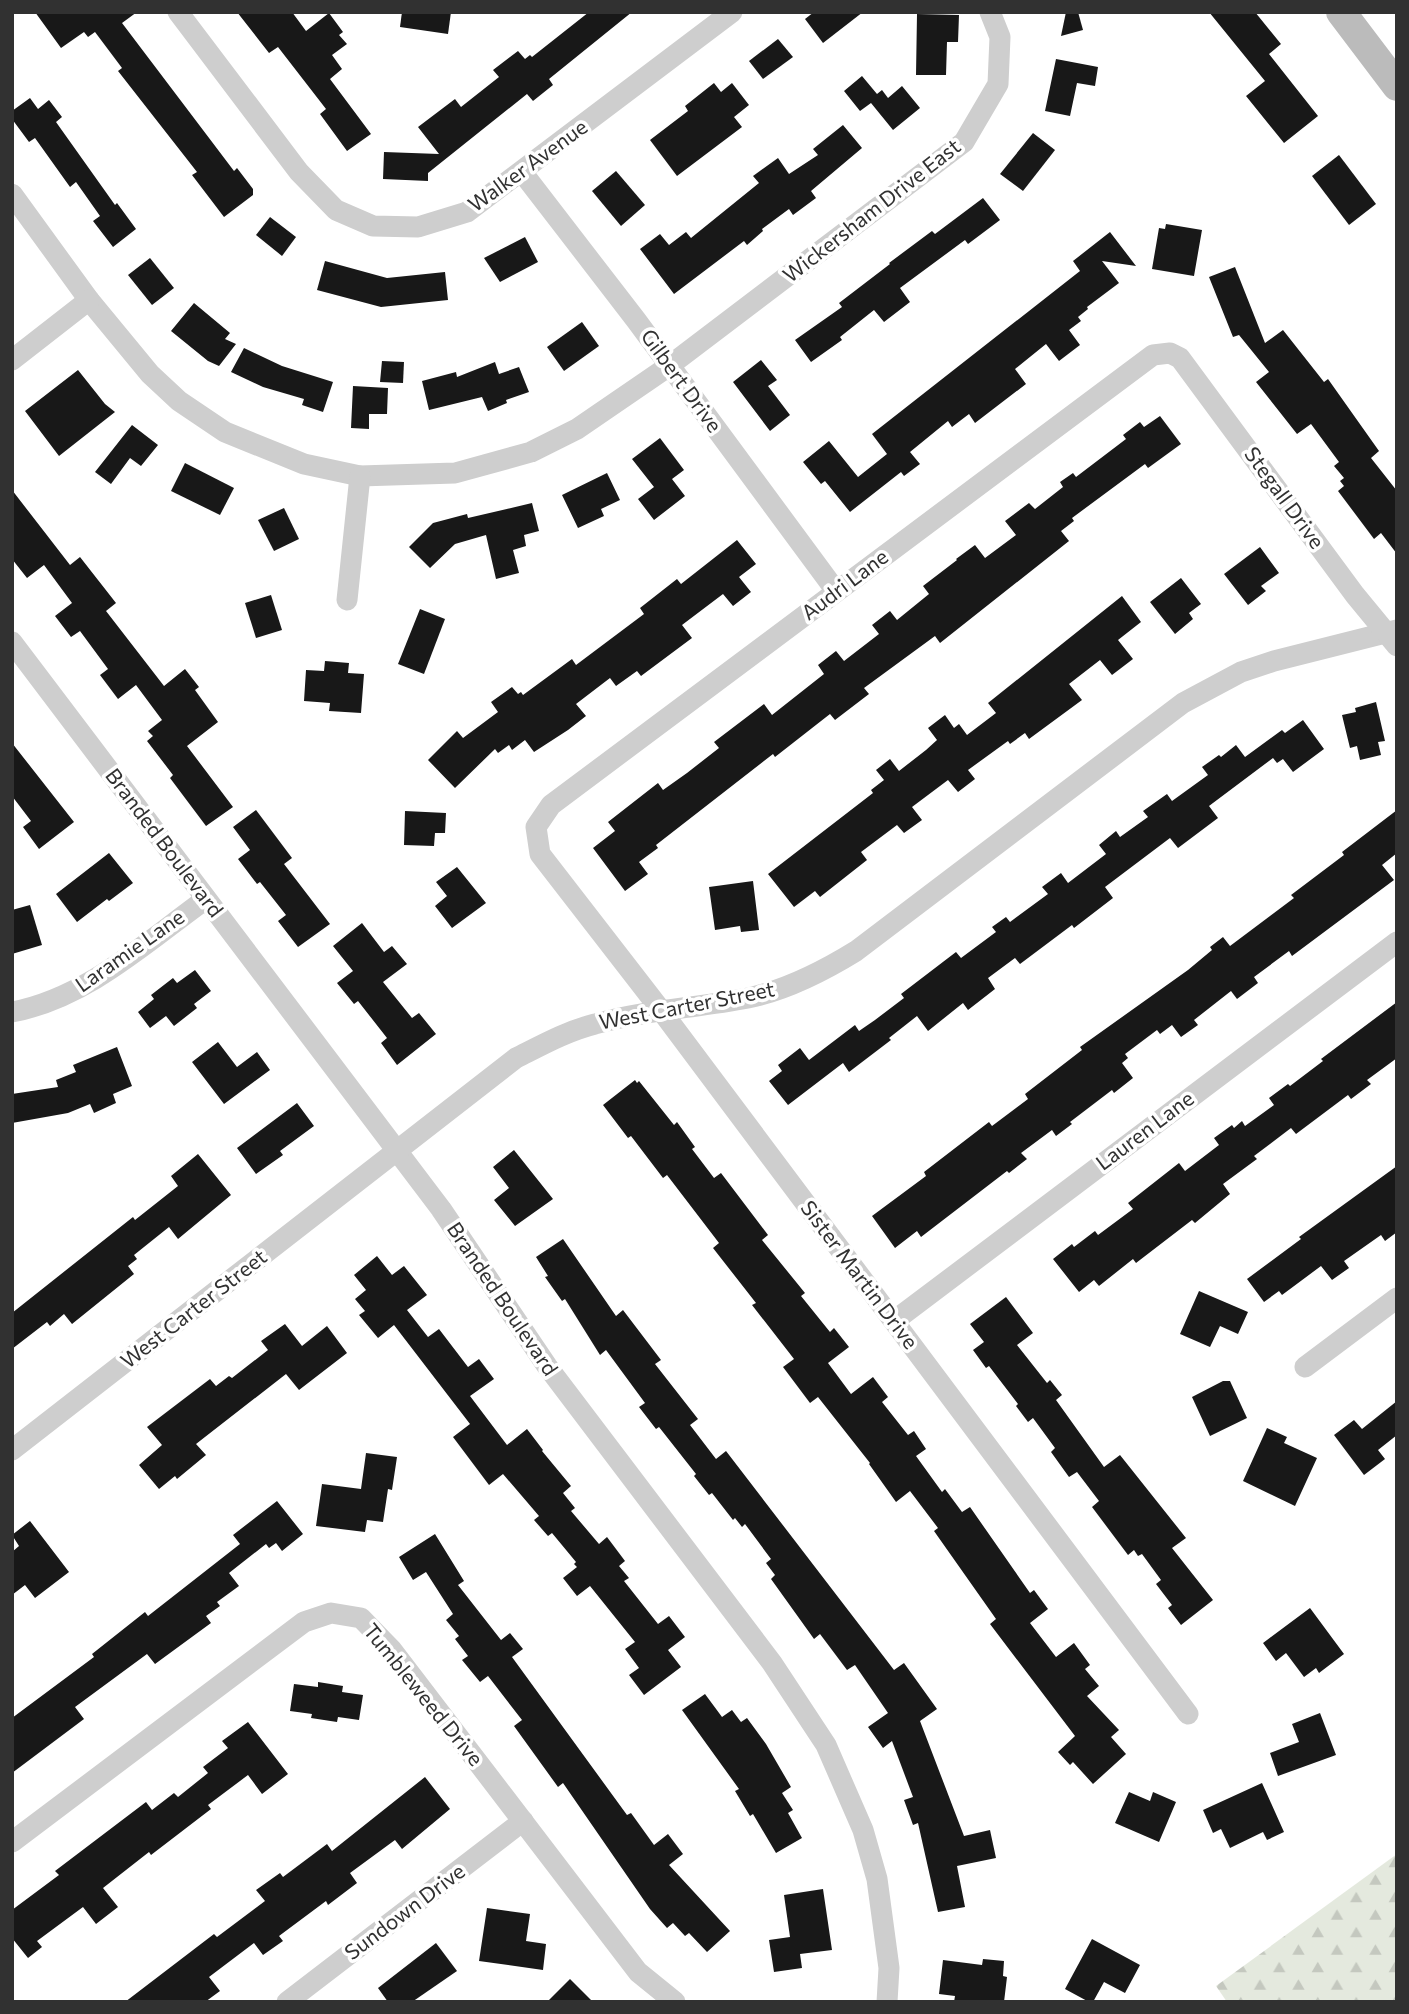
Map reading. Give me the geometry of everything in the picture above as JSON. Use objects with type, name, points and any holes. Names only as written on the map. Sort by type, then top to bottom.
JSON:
[{"type":"main road","points":[[1341,12],[1397,86]]},
{"type":"street","name":"Walker Avenue","points":[[178,12],[299,172],[336,210],[373,226],[418,227],[467,212],[732,12]]},
{"type":"street","name":"Wickersham Drive East","points":[[12,194],[89,300],[150,374],[179,401],[225,432],[304,464],[360,476],[455,473],[531,452],[577,429],[669,366],[964,142],[998,84],[1000,37],[990,12]]},
{"type":"street","name":"Gilbert Drive","points":[[522,172],[836,591]]},
{"type":"street","points":[[12,360],[89,300]]},
{"type":"street","name":"Audri Lane","points":[[535,834],[536,827],[551,805],[1142,361],[1153,355],[1170,354]]},
{"type":"street","name":"Stegall Drive","points":[[1170,354],[1180,358],[1355,595],[1393,636]]},
{"type":"street","points":[[347,600],[360,476]]},
{"type":"street","name":"West Carter Street","points":[[12,1450],[516,1058],[558,1037],[594,1024],[660,1010],[749,998],[822,972],[856,951],[1183,703],[1241,672],[1273,661],[1393,636]]},
{"type":"street","name":"Branded Boulevard","points":[[12,642],[441,1209],[547,1366],[772,1663],[826,1745],[863,1830],[877,1879],[888,1968],[887,2002]]},
{"type":"street","name":"Sister Martin Drive","points":[[535,834],[540,855],[660,1010],[1188,1714]]},
{"type":"street","name":"Laramie Lane","points":[[12,1012],[35,1008],[81,989],[206,898]]},
{"type":"street","name":"Lauren Lane","points":[[894,1321],[1397,942]]},
{"type":"street","points":[[1304,1367],[1397,1298]]},
{"type":"street","name":"Tumbleweed Drive","points":[[12,1842],[304,1622],[331,1614],[361,1618],[392,1650],[638,1972],[675,2002]]},
{"type":"street","name":"Sundown Drive","points":[[287,2002],[523,1821]]},
{"type":"green space","points":[[1397,1854],[1397,2002],[1227,2002],[1216,1986]]},
{"type":"building","points":[[35,12],[137,12],[122,23],[234,171],[237,168],[253,189],[253,195],[224,217],[192,175],[197,172],[118,71],[122,68],[95,32],[88,37],[84,32],[61,48]]},
{"type":"building","points":[[237,12],[292,12],[306,31],[329,13],[343,32],[339,35],[347,44],[332,55],[342,69],[330,79],[371,134],[347,151],[320,114],[326,109],[278,47],[269,53]]},
{"type":"building","points":[[402,12],[451,12],[448,34],[400,27]]},
{"type":"building","points":[[589,12],[632,12],[549,79],[553,85],[533,101],[527,94],[428,173],[428,181],[383,179],[384,152],[439,154],[418,127],[455,99],[461,107],[499,77],[493,70],[518,51],[525,59],[530,55],[532,57]]},
{"type":"building","points":[[814,12],[863,12],[823,43],[805,19]]},
{"type":"building","points":[[1066,12],[1078,12],[1083,30],[1061,36]]},
{"type":"building","points":[[1209,12],[1255,12],[1281,44],[1269,54],[1318,116],[1284,143],[1246,96],[1265,81]]},
{"type":"building","points":[[917,14],[959,15],[958,42],[947,42],[946,75],[916,75]]},
{"type":"building","points":[[778,39],[793,57],[763,79],[749,61]]},
{"type":"building","points":[[1056,59],[1098,67],[1095,86],[1077,83],[1070,116],[1045,111]]},
{"type":"building","points":[[862,76],[877,94],[882,90],[888,98],[902,86],[920,108],[893,130],[871,103],[860,111],[844,91]]},
{"type":"building","points":[[714,83],[721,92],[732,83],[749,105],[734,117],[742,127],[677,176],[650,140],[688,111],[685,106]]},
{"type":"building","points":[[30,98],[38,109],[49,100],[62,117],[56,122],[115,205],[117,203],[136,229],[113,247],[93,221],[100,216],[76,182],[70,187],[35,138],[29,142],[12,119],[12,111]]},
{"type":"building","points":[[843,125],[862,148],[811,191],[816,198],[793,215],[789,209],[762,229],[747,245],[744,241],[674,294],[640,249],[660,234],[669,245],[686,232],[691,238],[759,183],[753,176],[778,158],[789,174],[818,155],[813,149]]},
{"type":"building","points":[[1033,133],[1055,150],[1023,191],[1000,174]]},
{"type":"building","points":[[1339,155],[1376,204],[1349,225],[1312,176]]},
{"type":"building","points":[[616,171],[645,205],[621,226],[592,191]]},
{"type":"building","points":[[983,198],[1000,220],[968,244],[965,240],[900,288],[910,302],[884,322],[874,310],[840,337],[842,340],[811,362],[795,340],[842,307],[839,303],[889,263],[932,231],[935,234]]},
{"type":"building","points":[[270,217],[296,237],[282,256],[256,235]]},
{"type":"building","points":[[1166,224],[1202,230],[1194,276],[1152,269],[1159,228],[1165,229]]},
{"type":"building","points":[[1110,232],[1136,266],[1102,261],[1119,283],[1078,317],[1081,321],[1069,330],[1080,345],[1059,361],[1046,344],[1015,369],[1026,384],[975,423],[969,414],[952,427],[948,421],[910,452],[920,464],[904,476],[901,472],[850,512],[825,481],[821,484],[803,462],[829,441],[858,477],[887,454],[872,434],[1080,271],[1073,261]]},
{"type":"building","points":[[525,237],[538,262],[500,282],[484,258]]},
{"type":"building","points":[[150,258],[174,288],[152,305],[128,275]]},
{"type":"building","points":[[325,261],[387,278],[445,272],[448,300],[381,307],[317,290]]},
{"type":"building","points":[[1235,267],[1265,343],[1283,330],[1324,382],[1328,379],[1379,451],[1371,458],[1397,491],[1397,554],[1381,533],[1374,539],[1338,491],[1344,486],[1340,481],[1344,478],[1334,466],[1339,462],[1311,424],[1297,434],[1256,382],[1269,372],[1239,335],[1233,337],[1209,277]]},
{"type":"building","points":[[194,303],[230,333],[225,339],[236,344],[219,366],[208,361],[171,331]]},
{"type":"building","points":[[582,322],[599,346],[564,371],[547,347]]},
{"type":"building","points":[[244,348],[282,366],[333,382],[323,412],[302,405],[304,399],[263,387],[231,372]]},
{"type":"building","points":[[761,360],[777,380],[768,386],[790,415],[770,431],[733,382]]},
{"type":"building","points":[[382,361],[404,362],[403,383],[380,382]]},
{"type":"building","points":[[495,362],[499,374],[519,367],[529,392],[506,400],[507,403],[488,411],[482,397],[429,410],[422,381],[456,372],[457,377]]},
{"type":"building","points":[[78,370],[105,404],[115,412],[59,456],[25,411]]},
{"type":"building","points":[[353,386],[388,388],[387,414],[369,414],[369,429],[351,428]]},
{"type":"building","points":[[1160,416],[1181,444],[1148,468],[1145,464],[1072,518],[1074,521],[1061,531],[1069,541],[940,643],[935,636],[864,688],[869,694],[835,720],[830,714],[775,757],[773,754],[656,845],[658,848],[639,862],[648,874],[625,891],[593,848],[615,831],[608,822],[658,783],[663,790],[687,773],[719,748],[714,742],[764,704],[772,715],[824,674],[818,665],[836,651],[844,661],[879,634],[872,625],[890,611],[897,620],[929,594],[923,586],[975,545],[985,558],[1016,535],[1005,521],[1029,503],[1035,509],[1063,487],[1060,482],[1073,473],[1076,477],[1126,439],[1123,435],[1140,422],[1144,427]]},
{"type":"building","points":[[132,425],[158,445],[141,466],[130,458],[111,484],[95,472]]},
{"type":"building","points":[[660,438],[684,470],[672,479],[685,496],[654,520],[638,499],[654,487],[632,459]]},
{"type":"building","points":[[185,463],[234,488],[220,515],[171,491]]},
{"type":"building","points":[[607,473],[620,500],[601,509],[604,516],[578,528],[562,495]]},
{"type":"building","points":[[12,490],[70,565],[80,557],[116,603],[106,611],[164,686],[185,669],[199,687],[195,690],[218,722],[187,746],[233,807],[206,826],[170,778],[173,775],[147,741],[153,736],[148,731],[162,720],[136,685],[118,699],[100,675],[108,669],[80,631],[71,637],[55,616],[72,603],[44,565],[27,578],[12,559]]},
{"type":"building","points":[[532,503],[539,531],[524,535],[526,546],[513,550],[519,573],[496,579],[486,535],[455,544],[430,568],[409,547],[433,523]]},
{"type":"building","points":[[284,508],[299,539],[274,551],[258,520]]},
{"type":"building","points":[[737,540],[756,564],[739,577],[751,592],[733,606],[723,594],[682,625],[692,638],[641,676],[637,671],[616,686],[610,678],[576,704],[586,716],[568,730],[534,752],[525,740],[512,750],[509,745],[498,753],[495,749],[455,788],[428,760],[457,731],[463,738],[498,712],[491,702],[512,687],[518,694],[521,692],[523,695],[572,659],[576,665],[644,614],[640,608],[677,579],[681,584]]},
{"type":"building","points":[[1260,547],[1279,573],[1261,586],[1266,591],[1248,605],[1224,574]]},
{"type":"building","points":[[1181,578],[1201,604],[1189,613],[1193,619],[1175,634],[1150,602]]},
{"type":"building","points":[[271,595],[282,630],[256,638],[245,603]]},
{"type":"building","points":[[1122,596],[1141,622],[1118,640],[1133,659],[1112,675],[1100,660],[1069,684],[1082,700],[1029,739],[1025,733],[1010,744],[1008,741],[968,770],[975,779],[958,792],[948,780],[912,807],[922,820],[904,833],[897,825],[861,852],[867,860],[820,897],[815,891],[794,907],[768,874],[873,793],[871,790],[884,780],[876,770],[890,759],[899,771],[926,750],[937,740],[928,728],[945,715],[954,728],[959,724],[967,735],[996,713],[988,703]]},
{"type":"building","points":[[420,609],[445,619],[424,674],[398,664]]},
{"type":"building","points":[[325,661],[349,663],[348,673],[364,674],[361,713],[329,711],[330,703],[304,701],[306,670],[324,671]]},
{"type":"building","points":[[1376,702],[1385,741],[1378,742],[1381,755],[1360,760],[1357,746],[1350,748],[1342,715],[1356,712],[1355,708]]},
{"type":"building","points":[[1303,720],[1324,749],[1293,772],[1283,759],[1277,763],[1273,758],[1209,806],[1218,818],[1178,848],[1170,838],[1105,887],[1113,898],[1074,928],[1072,925],[1020,964],[1015,958],[988,978],[995,989],[968,1010],[963,1003],[928,1031],[917,1016],[849,1072],[843,1063],[788,1105],[769,1081],[782,1071],[778,1065],[800,1048],[809,1060],[855,1025],[859,1031],[875,1020],[904,998],[901,994],[956,952],[961,958],[996,932],[992,927],[1006,917],[1010,922],[1048,894],[1042,887],[1061,873],[1068,883],[1106,854],[1099,845],[1116,831],[1120,837],[1148,817],[1143,811],[1167,794],[1172,801],[1208,775],[1202,767],[1219,755],[1221,757],[1236,745],[1245,757],[1282,730],[1285,733]]},
{"type":"building","points":[[12,743],[74,822],[39,849],[23,827],[31,821],[12,796]]},
{"type":"building","points":[[256,810],[292,858],[284,864],[330,924],[298,947],[278,921],[286,915],[238,859],[250,850],[233,827]]},
{"type":"building","points":[[1397,810],[1397,853],[1382,865],[1394,880],[1292,956],[1289,951],[1254,977],[1258,983],[1237,999],[1231,991],[1194,1020],[1198,1025],[1181,1037],[1172,1025],[1160,1034],[1157,1030],[1125,1054],[1128,1058],[1122,1063],[1133,1078],[1114,1093],[1112,1090],[1056,1136],[1052,1130],[1021,1153],[1027,1159],[1009,1173],[1007,1171],[921,1237],[917,1231],[895,1248],[872,1216],[926,1176],[924,1172],[989,1122],[992,1126],[1028,1099],[1025,1094],[1082,1050],[1080,1047],[1188,970],[1223,937],[1230,946],[1294,898],[1291,895]]},
{"type":"building","points":[[405,811],[446,813],[445,833],[435,833],[434,846],[404,845]]},
{"type":"building","points":[[109,853],[133,883],[77,922],[56,894]]},
{"type":"building","points":[[457,867],[486,903],[452,928],[435,906],[447,896],[436,882]]},
{"type":"building","points":[[753,881],[759,930],[741,932],[740,926],[715,930],[709,887]]},
{"type":"building","points":[[30,905],[42,945],[12,954],[12,910]]},
{"type":"building","points":[[362,923],[384,952],[392,946],[407,964],[383,982],[412,1018],[419,1013],[436,1034],[397,1065],[381,1043],[387,1038],[358,1001],[354,1004],[337,983],[353,971],[333,946]]},
{"type":"building","points":[[195,970],[211,991],[194,1004],[197,1008],[174,1026],[166,1016],[150,1028],[138,1012],[154,999],[151,995],[173,978],[177,983]]},
{"type":"building","points":[[1397,1002],[1397,1058],[1367,1080],[1371,1084],[1351,1099],[1348,1095],[1296,1134],[1291,1128],[1254,1156],[1257,1159],[1223,1184],[1230,1194],[1195,1223],[1192,1220],[1136,1263],[1133,1259],[1099,1286],[1094,1280],[1079,1292],[1053,1259],[1095,1231],[1098,1235],[1133,1209],[1128,1203],[1179,1163],[1185,1171],[1219,1145],[1214,1138],[1232,1125],[1234,1128],[1242,1121],[1245,1126],[1274,1105],[1269,1098],[1288,1084],[1290,1086]]},
{"type":"building","points":[[218,1042],[237,1067],[257,1052],[270,1070],[224,1104],[192,1062]]},
{"type":"building","points":[[117,1047],[132,1086],[113,1094],[116,1103],[94,1113],[90,1104],[68,1113],[12,1123],[12,1094],[58,1087],[56,1080],[76,1072],[73,1065]]},
{"type":"building","points":[[635,1080],[637,1083],[639,1081],[674,1125],[677,1122],[695,1147],[692,1149],[714,1178],[721,1173],[768,1235],[762,1240],[805,1293],[801,1296],[830,1332],[834,1328],[849,1347],[828,1363],[851,1394],[873,1377],[888,1397],[882,1402],[908,1435],[914,1431],[926,1449],[916,1456],[942,1492],[945,1489],[962,1512],[970,1507],[1030,1593],[1034,1590],[1048,1609],[1030,1623],[1056,1657],[1074,1643],[1090,1665],[1085,1669],[1099,1686],[1087,1696],[1119,1730],[1111,1737],[1126,1754],[1093,1784],[1073,1762],[1070,1765],[1058,1752],[1075,1736],[990,1624],[996,1619],[934,1531],[938,1528],[910,1491],[896,1502],[870,1463],[818,1397],[810,1403],[783,1367],[794,1359],[752,1305],[756,1303],[713,1248],[719,1243],[667,1175],[663,1178],[603,1105]]},
{"type":"building","points":[[297,1103],[314,1126],[280,1151],[283,1155],[256,1174],[237,1148]]},
{"type":"building","points":[[514,1150],[553,1199],[515,1226],[494,1200],[509,1188],[493,1167]]},
{"type":"building","points":[[198,1154],[231,1195],[178,1239],[169,1227],[134,1255],[137,1259],[128,1266],[134,1274],[72,1324],[64,1314],[50,1326],[47,1322],[12,1349],[12,1313],[133,1217],[135,1220],[178,1186],[171,1176]]},
{"type":"building","points":[[1397,1166],[1397,1232],[1385,1241],[1381,1235],[1344,1261],[1349,1268],[1332,1280],[1321,1266],[1282,1295],[1279,1291],[1264,1302],[1247,1279],[1301,1239],[1299,1237]]},
{"type":"building","points":[[563,1239],[616,1316],[623,1310],[661,1360],[655,1364],[698,1419],[690,1425],[716,1459],[726,1451],[894,1670],[904,1663],[937,1709],[920,1721],[964,1836],[990,1830],[996,1858],[957,1866],[965,1907],[938,1912],[918,1823],[913,1825],[904,1800],[913,1797],[892,1741],[883,1748],[868,1727],[888,1713],[855,1665],[847,1670],[820,1634],[814,1639],[771,1579],[775,1575],[766,1563],[771,1559],[745,1524],[742,1527],[735,1518],[733,1520],[712,1493],[709,1495],[659,1427],[656,1429],[639,1407],[645,1403],[606,1350],[600,1355],[565,1299],[562,1301],[545,1277],[548,1276],[536,1257]]},
{"type":"building","points":[[377,1256],[392,1275],[404,1266],[427,1295],[407,1310],[428,1337],[439,1329],[468,1367],[479,1359],[494,1379],[470,1396],[507,1445],[527,1429],[571,1486],[563,1493],[575,1508],[571,1511],[599,1544],[607,1537],[625,1561],[619,1566],[629,1578],[624,1581],[658,1624],[669,1616],[685,1637],[668,1650],[681,1667],[644,1695],[629,1675],[639,1668],[625,1649],[635,1642],[590,1586],[577,1596],[563,1578],[577,1567],[574,1564],[576,1562],[552,1533],[548,1536],[534,1520],[539,1516],[503,1474],[489,1485],[453,1437],[470,1424],[394,1325],[378,1338],[359,1315],[365,1311],[355,1299],[366,1290],[354,1275]]},
{"type":"building","points":[[1199,1291],[1248,1312],[1238,1334],[1220,1326],[1210,1347],[1180,1334]]},
{"type":"building","points":[[1006,1297],[1033,1333],[1017,1345],[1047,1383],[1050,1380],[1062,1395],[1056,1400],[1104,1467],[1120,1455],[1186,1538],[1172,1548],[1213,1600],[1181,1625],[1168,1608],[1172,1605],[1156,1584],[1161,1580],[1142,1554],[1138,1556],[1134,1550],[1128,1555],[1092,1507],[1099,1501],[1077,1472],[1069,1477],[1051,1452],[1055,1448],[1033,1418],[1028,1422],[989,1366],[986,1368],[973,1350],[984,1342],[970,1324]]},
{"type":"building","points":[[285,1324],[302,1346],[327,1326],[347,1353],[299,1390],[286,1374],[196,1444],[206,1455],[177,1479],[175,1476],[159,1489],[139,1465],[162,1445],[147,1427],[210,1379],[216,1386],[229,1376],[232,1378],[268,1350],[261,1341]]},
{"type":"building","points":[[1223,1381],[1230,1381],[1247,1418],[1210,1436],[1192,1397]]},
{"type":"building","points":[[1397,1401],[1397,1435],[1378,1450],[1385,1459],[1364,1475],[1334,1435],[1354,1420],[1362,1429]]},
{"type":"building","points":[[1267,1428],[1287,1437],[1284,1443],[1317,1458],[1295,1506],[1243,1481]]},
{"type":"building","points":[[366,1453],[397,1457],[383,1522],[367,1520],[365,1532],[316,1526],[322,1484],[361,1489]]},
{"type":"building","points":[[277,1501],[303,1534],[282,1551],[276,1543],[269,1548],[266,1544],[229,1573],[239,1586],[217,1602],[220,1606],[206,1616],[211,1623],[155,1664],[147,1654],[75,1707],[84,1719],[12,1773],[12,1718],[94,1657],[92,1654],[145,1612],[148,1616],[240,1544],[233,1535]]},
{"type":"building","points":[[30,1521],[69,1572],[35,1598],[25,1585],[12,1595],[12,1552],[19,1546],[12,1535]]},
{"type":"building","points":[[435,1534],[464,1581],[458,1585],[501,1640],[510,1633],[523,1649],[512,1657],[627,1815],[631,1813],[654,1845],[668,1834],[683,1854],[669,1865],[730,1931],[707,1952],[689,1933],[685,1936],[673,1923],[667,1928],[650,1909],[563,1783],[558,1787],[514,1726],[522,1720],[488,1676],[480,1682],[462,1660],[468,1656],[455,1639],[459,1636],[446,1620],[453,1614],[426,1572],[413,1580],[399,1557]]},
{"type":"building","points":[[1310,1608],[1344,1654],[1319,1673],[1316,1668],[1304,1677],[1286,1653],[1276,1661],[1263,1643]]},
{"type":"building","points":[[318,1682],[343,1686],[342,1692],[363,1695],[359,1720],[338,1717],[337,1722],[290,1711],[294,1684],[318,1687]]},
{"type":"building","points":[[705,1694],[722,1717],[732,1710],[741,1722],[747,1718],[791,1787],[782,1793],[793,1810],[788,1813],[802,1838],[776,1853],[753,1814],[750,1816],[735,1791],[739,1789],[682,1710]]},
{"type":"building","points":[[1320,1713],[1336,1755],[1278,1776],[1270,1753],[1299,1742],[1292,1724]]},
{"type":"building","points":[[248,1722],[288,1774],[262,1794],[248,1775],[208,1805],[211,1809],[103,1888],[118,1907],[96,1924],[83,1907],[37,1941],[42,1947],[28,1958],[12,1938],[12,1910],[59,1875],[55,1871],[146,1802],[152,1810],[174,1793],[178,1797],[208,1773],[203,1767],[228,1748],[222,1741]]},
{"type":"building","points":[[425,1777],[450,1809],[402,1849],[395,1840],[350,1873],[357,1883],[328,1905],[326,1901],[279,1936],[283,1941],[263,1955],[254,1943],[209,1977],[220,1991],[205,2002],[125,2002],[214,1934],[217,1937],[265,1901],[256,1890],[280,1873],[283,1877],[327,1844],[332,1851]]},
{"type":"building","points":[[1262,1783],[1284,1832],[1267,1840],[1263,1832],[1230,1848],[1221,1829],[1213,1833],[1203,1810]]},
{"type":"building","points":[[1129,1792],[1150,1801],[1153,1792],[1176,1802],[1159,1842],[1115,1823]]},
{"type":"building","points":[[823,1889],[832,1950],[800,1954],[802,1968],[774,1972],[769,1940],[790,1937],[784,1895]]},
{"type":"building","points":[[487,1908],[530,1914],[526,1941],[546,1944],[543,1970],[479,1961]]},
{"type":"building","points":[[1092,1939],[1140,1965],[1125,1993],[1104,1982],[1093,2002],[1089,2002],[1065,1989]]},
{"type":"building","points":[[436,1943],[457,1971],[412,2002],[388,2002],[378,1988]]},
{"type":"building","points":[[983,1959],[1004,1961],[1003,1976],[1007,1977],[1004,2002],[954,2002],[955,1996],[939,1994],[943,1960],[982,1965]]},
{"type":"building","points":[[570,1979],[593,2002],[547,2002]]}]
